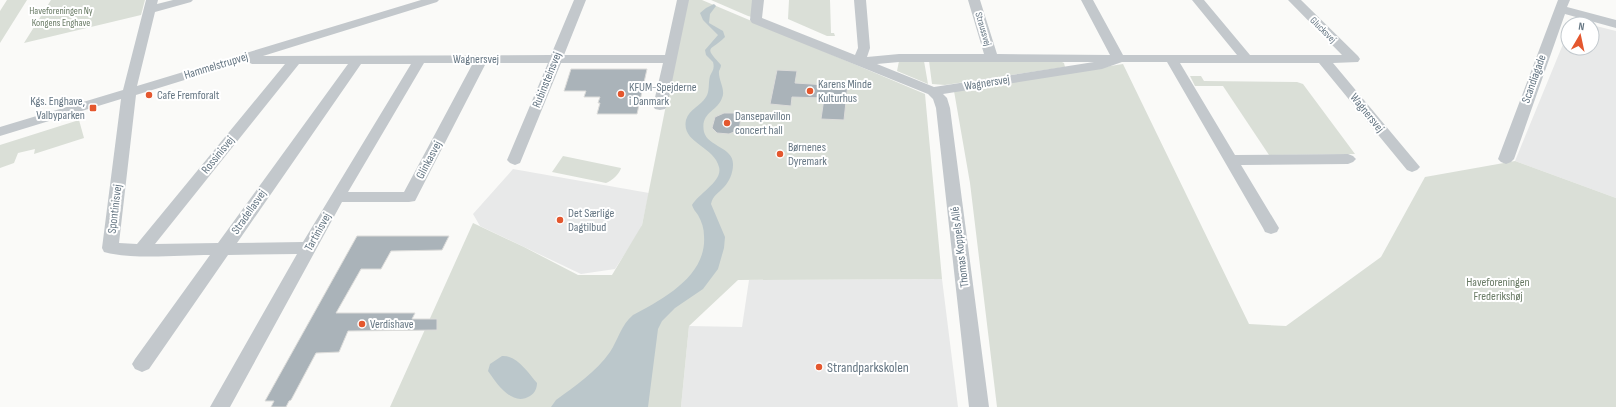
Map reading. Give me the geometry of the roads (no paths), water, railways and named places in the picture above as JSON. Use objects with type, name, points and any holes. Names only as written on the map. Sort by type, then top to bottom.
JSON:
[{"type":"street","points":[[151,5],[187,0]]},
{"type":"street","name":"Hammelstrupvej","points":[[0,132],[433,0]]},
{"type":"street","name":"Rubinsteinsvej","points":[[515,160],[580,0]]},
{"type":"street","points":[[660,106],[683,0]]},
{"type":"street","name":"Wagnersvej","points":[[758,0],[756,20],[933,91],[1102,65],[1118,59]]},
{"type":"street","points":[[859,62],[864,48],[860,0]]},
{"type":"street","name":"Straussvej","points":[[974,0],[992,58]]},
{"type":"street","points":[[1087,0],[1118,59]]},
{"type":"street","points":[[1198,0],[1247,59]]},
{"type":"street","name":"Glucksvej","points":[[1294,0],[1353,59]]},
{"type":"street","points":[[1562,4],[1616,24]]},
{"type":"street","name":"Scandiagade","points":[[1506,159],[1562,4]]},
{"type":"street","name":"Spontinisvej","points":[[151,5],[129,92],[110,248],[141,250],[308,248]]},
{"type":"street","name":"Wagnersvej","points":[[859,62],[899,58],[1353,59]]},
{"type":"street","name":"Wagnersvej","points":[[235,60],[670,59]]},
{"type":"street","points":[[1171,59],[1272,228]]},
{"type":"street","name":"Rossinisvej","points":[[141,250],[295,60]]},
{"type":"street","name":"Stradellasvej","points":[[142,364],[357,60]]},
{"type":"street","name":"Tartinisvej","points":[[220,407],[301,264],[308,248],[420,60]]},
{"type":"street","name":"Glinkasvej","points":[[338,197],[409,197],[482,60]]},
{"type":"street","name":"Wagnersvej","points":[[1323,60],[1412,167]]},
{"type":"street","name":"Thomas Koppels Allé","points":[[933,91],[940,98],[943,108],[980,407]]},
{"type":"street","points":[[1231,160],[1348,159]]},
{"type":"place","name":"Karens Minde Kulturhus","points":[[810,91]]},
{"type":"place","name":"KFUM-Spejderne i Danmark","points":[[621,94]]},
{"type":"place","name":"Cafe Fremforalt","points":[[149,95]]},
{"type":"place","name":"Kgs. Enghave, Valbyparken","points":[[93,108]]},
{"type":"place","name":"Dansepavillon concert hall","points":[[727,123]]},
{"type":"place","name":"Børnenes Dyremark","points":[[780,154]]},
{"type":"place","name":"Det Særlige Dagtilbud","points":[[560,220]]},
{"type":"place","name":"Verdishave","points":[[362,324]]},
{"type":"place","name":"Strandparkskolen","points":[[819,367]]},
{"type":"park label","name":"Haveforeningen Ny Kongens Enghave","points":[[61,16]]},
{"type":"park label","name":"Haveforeningen Frederikshøj","points":[[1498,289]]}]
